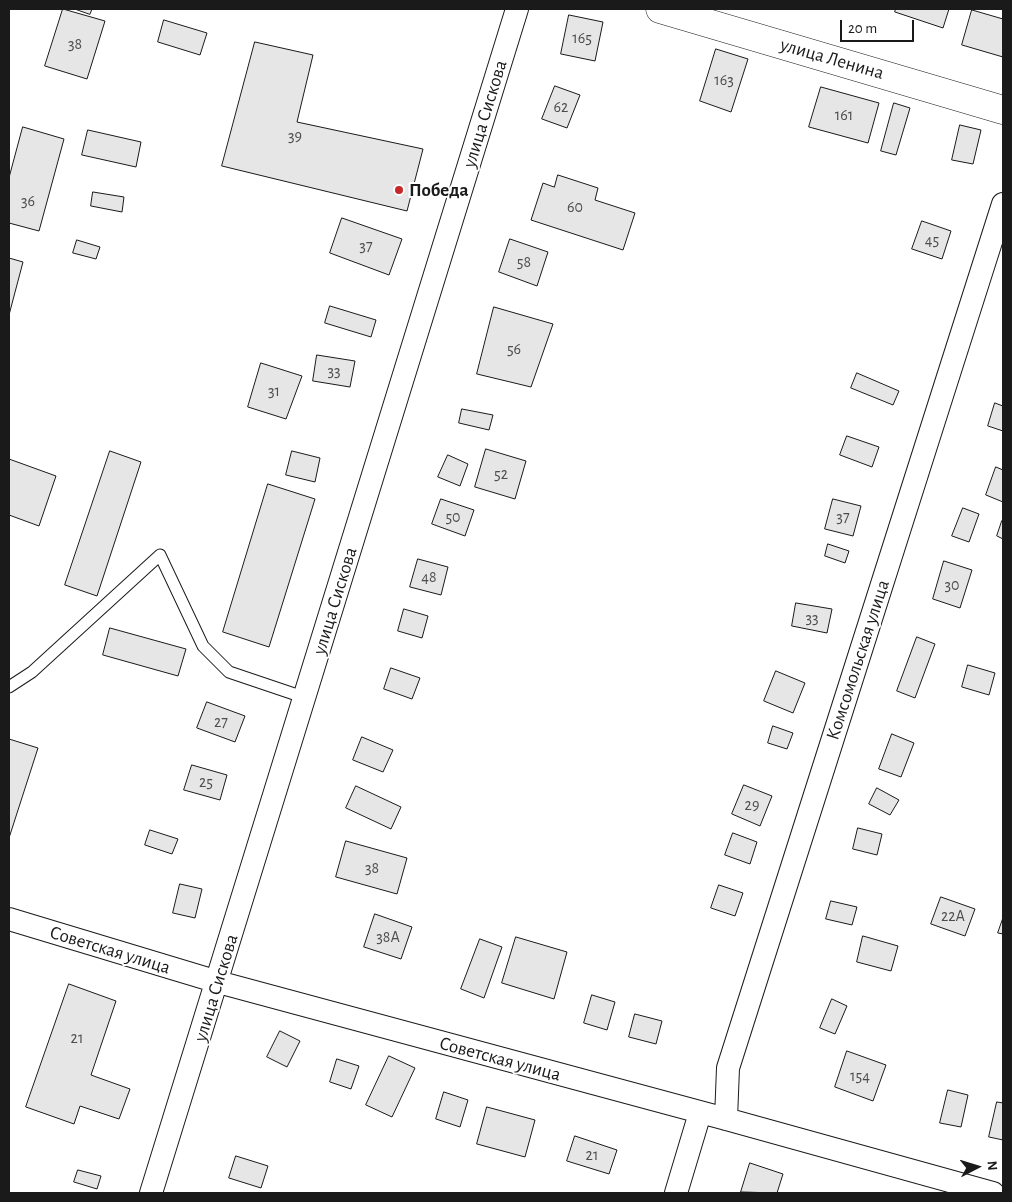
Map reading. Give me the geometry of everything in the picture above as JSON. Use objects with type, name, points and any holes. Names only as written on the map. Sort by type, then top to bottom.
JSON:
[{"type":"street","name":"улица Сискова","points":[[151,1193],[218,982],[518,9]]},
{"type":"street","name":"улица Ленина","points":[[660,9],[1003,110]]},
{"type":"street","name":"Комсомольская улица","points":[[726,1119],[728,1068],[1003,204]]},
{"type":"street","name":"Советская улица","points":[[9,919],[218,982],[993,1193]]},
{"type":"street","points":[[676,1193],[700,1113]]},
{"type":"lane","points":[[9,687],[32,672],[160,555],[203,646],[229,672],[306,698]]},
{"type":"building","points":[[63,9],[105,21],[87,79],[45,66]]},
{"type":"building","points":[[75,9],[92,9],[90,14]]},
{"type":"building","points":[[896,9],[949,9],[943,28],[895,12]]},
{"type":"building","points":[[972,10],[1003,19],[1003,57],[962,45]]},
{"type":"building","points":[[569,15],[603,22],[595,61],[561,54]]},
{"type":"building","points":[[164,20],[207,33],[200,55],[158,42]]},
{"type":"building","points":[[255,42],[313,55],[297,122],[423,149],[407,211],[222,166]]},
{"type":"building","points":[[716,49],[748,59],[731,112],[700,101]]},
{"type":"building","points":[[555,86],[580,95],[567,128],[542,119]]},
{"type":"building","points":[[821,87],[879,103],[868,143],[809,127]]},
{"type":"building","points":[[894,103],[910,108],[896,155],[881,151]]},
{"type":"building","points":[[960,125],[981,130],[973,164],[952,160]]},
{"type":"building","points":[[23,127],[64,139],[39,231],[9,223],[9,178]]},
{"type":"building","points":[[88,130],[141,142],[136,167],[82,155]]},
{"type":"building","points":[[558,175],[598,188],[595,200],[635,213],[623,250],[531,220],[543,183],[554,187]]},
{"type":"building","points":[[93,192],[124,197],[122,212],[91,206]]},
{"type":"building","points":[[342,218],[402,239],[389,275],[330,253]]},
{"type":"building","points":[[922,221],[951,231],[942,259],[912,249]]},
{"type":"building","points":[[510,239],[548,252],[537,286],[499,272]]},
{"type":"building","points":[[77,240],[100,247],[96,259],[73,253]]},
{"type":"building","points":[[9,258],[23,262],[9,315]]},
{"type":"building","points":[[330,306],[376,320],[371,337],[325,323]]},
{"type":"building","points":[[494,307],[553,324],[531,387],[477,374]]},
{"type":"building","points":[[317,355],[355,361],[350,387],[313,381]]},
{"type":"building","points":[[261,363],[302,376],[286,419],[248,407]]},
{"type":"building","points":[[857,373],[899,391],[893,405],[851,388]]},
{"type":"building","points":[[995,403],[1003,406],[1003,431],[988,426]]},
{"type":"building","points":[[462,409],[493,415],[489,430],[459,423]]},
{"type":"building","points":[[847,436],[879,447],[872,467],[840,455]]},
{"type":"building","points":[[486,449],[526,461],[515,499],[475,487]]},
{"type":"building","points":[[110,451],[141,462],[97,596],[65,585]]},
{"type":"building","points":[[292,451],[320,458],[315,482],[286,475]]},
{"type":"building","points":[[448,455],[468,464],[460,486],[438,477]]},
{"type":"building","points":[[9,459],[56,476],[39,526],[9,515]]},
{"type":"building","points":[[996,467],[1003,470],[1003,502],[986,495]]},
{"type":"building","points":[[268,484],[315,499],[269,647],[223,632]]},
{"type":"building","points":[[441,499],[474,510],[465,536],[432,524]]},
{"type":"building","points":[[833,499],[861,506],[853,536],[825,529]]},
{"type":"building","points":[[963,508],[979,514],[969,542],[952,536]]},
{"type":"building","points":[[1003,522],[1003,539],[997,536]]},
{"type":"building","points":[[828,544],[849,551],[845,563],[825,556]]},
{"type":"building","points":[[418,559],[448,567],[441,595],[410,587]]},
{"type":"building","points":[[944,561],[972,570],[960,608],[933,599]]},
{"type":"building","points":[[796,603],[832,609],[827,633],[792,626]]},
{"type":"building","points":[[404,609],[428,616],[422,638],[398,631]]},
{"type":"building","points":[[110,628],[186,649],[178,676],[103,655]]},
{"type":"building","points":[[917,637],[935,644],[915,698],[897,691]]},
{"type":"building","points":[[968,665],[995,673],[989,695],[962,687]]},
{"type":"building","points":[[391,668],[420,678],[412,699],[384,689]]},
{"type":"building","points":[[776,671],[805,683],[793,713],[764,701]]},
{"type":"building","points":[[207,702],[245,716],[235,742],[197,728]]},
{"type":"building","points":[[773,726],[793,733],[787,749],[768,743]]},
{"type":"building","points":[[892,734],[914,743],[901,777],[879,769]]},
{"type":"building","points":[[362,737],[393,750],[383,772],[353,760]]},
{"type":"building","points":[[9,739],[38,748],[9,838]]},
{"type":"building","points":[[192,765],[227,775],[220,800],[184,790]]},
{"type":"building","points":[[744,785],[772,796],[760,826],[732,814]]},
{"type":"building","points":[[356,786],[401,807],[391,829],[346,808]]},
{"type":"building","points":[[877,788],[899,800],[890,815],[869,804]]},
{"type":"building","points":[[858,828],[882,834],[877,855],[853,849]]},
{"type":"building","points":[[150,830],[178,839],[172,854],[145,845]]},
{"type":"building","points":[[733,833],[757,842],[750,864],[725,855]]},
{"type":"building","points":[[346,841],[407,858],[397,894],[336,877]]},
{"type":"building","points":[[180,884],[202,889],[195,918],[173,913]]},
{"type":"building","points":[[719,885],[743,893],[735,916],[711,908]]},
{"type":"building","points":[[941,897],[975,909],[965,936],[931,924]]},
{"type":"building","points":[[831,901],[857,907],[852,925],[826,919]]},
{"type":"building","points":[[375,914],[412,927],[401,959],[364,947]]},
{"type":"building","points":[[1003,918],[1003,934],[998,933]]},
{"type":"building","points":[[863,936],[898,946],[891,971],[857,962]]},
{"type":"building","points":[[516,937],[567,952],[554,999],[502,983]]},
{"type":"building","points":[[480,939],[502,947],[484,998],[461,989]]},
{"type":"building","points":[[69,984],[116,1001],[91,1075],[130,1089],[119,1119],[80,1106],[74,1124],[26,1107]]},
{"type":"building","points":[[592,995],[615,1002],[607,1030],[584,1023]]},
{"type":"building","points":[[832,999],[847,1006],[835,1034],[820,1028]]},
{"type":"building","points":[[635,1014],[662,1021],[656,1044],[629,1037]]},
{"type":"building","points":[[280,1031],[300,1041],[287,1067],[267,1057]]},
{"type":"building","points":[[847,1051],[886,1065],[873,1101],[835,1087]]},
{"type":"building","points":[[389,1056],[415,1068],[392,1117],[366,1105]]},
{"type":"building","points":[[337,1059],[359,1066],[351,1089],[330,1082]]},
{"type":"building","points":[[948,1090],[968,1095],[961,1127],[940,1123]]},
{"type":"building","points":[[444,1092],[468,1100],[460,1127],[436,1119]]},
{"type":"building","points":[[997,1102],[1003,1103],[1003,1140],[989,1137]]},
{"type":"building","points":[[487,1107],[535,1120],[525,1157],[477,1144]]},
{"type":"building","points":[[575,1136],[617,1150],[609,1174],[567,1161]]},
{"type":"building","points":[[236,1156],[268,1166],[261,1188],[229,1178]]},
{"type":"building","points":[[750,1163],[783,1174],[777,1193],[741,1192]]},
{"type":"building","points":[[78,1170],[101,1176],[97,1189],[74,1182]]},
{"type":"place","name":"Победа","points":[[399,190]]}]
